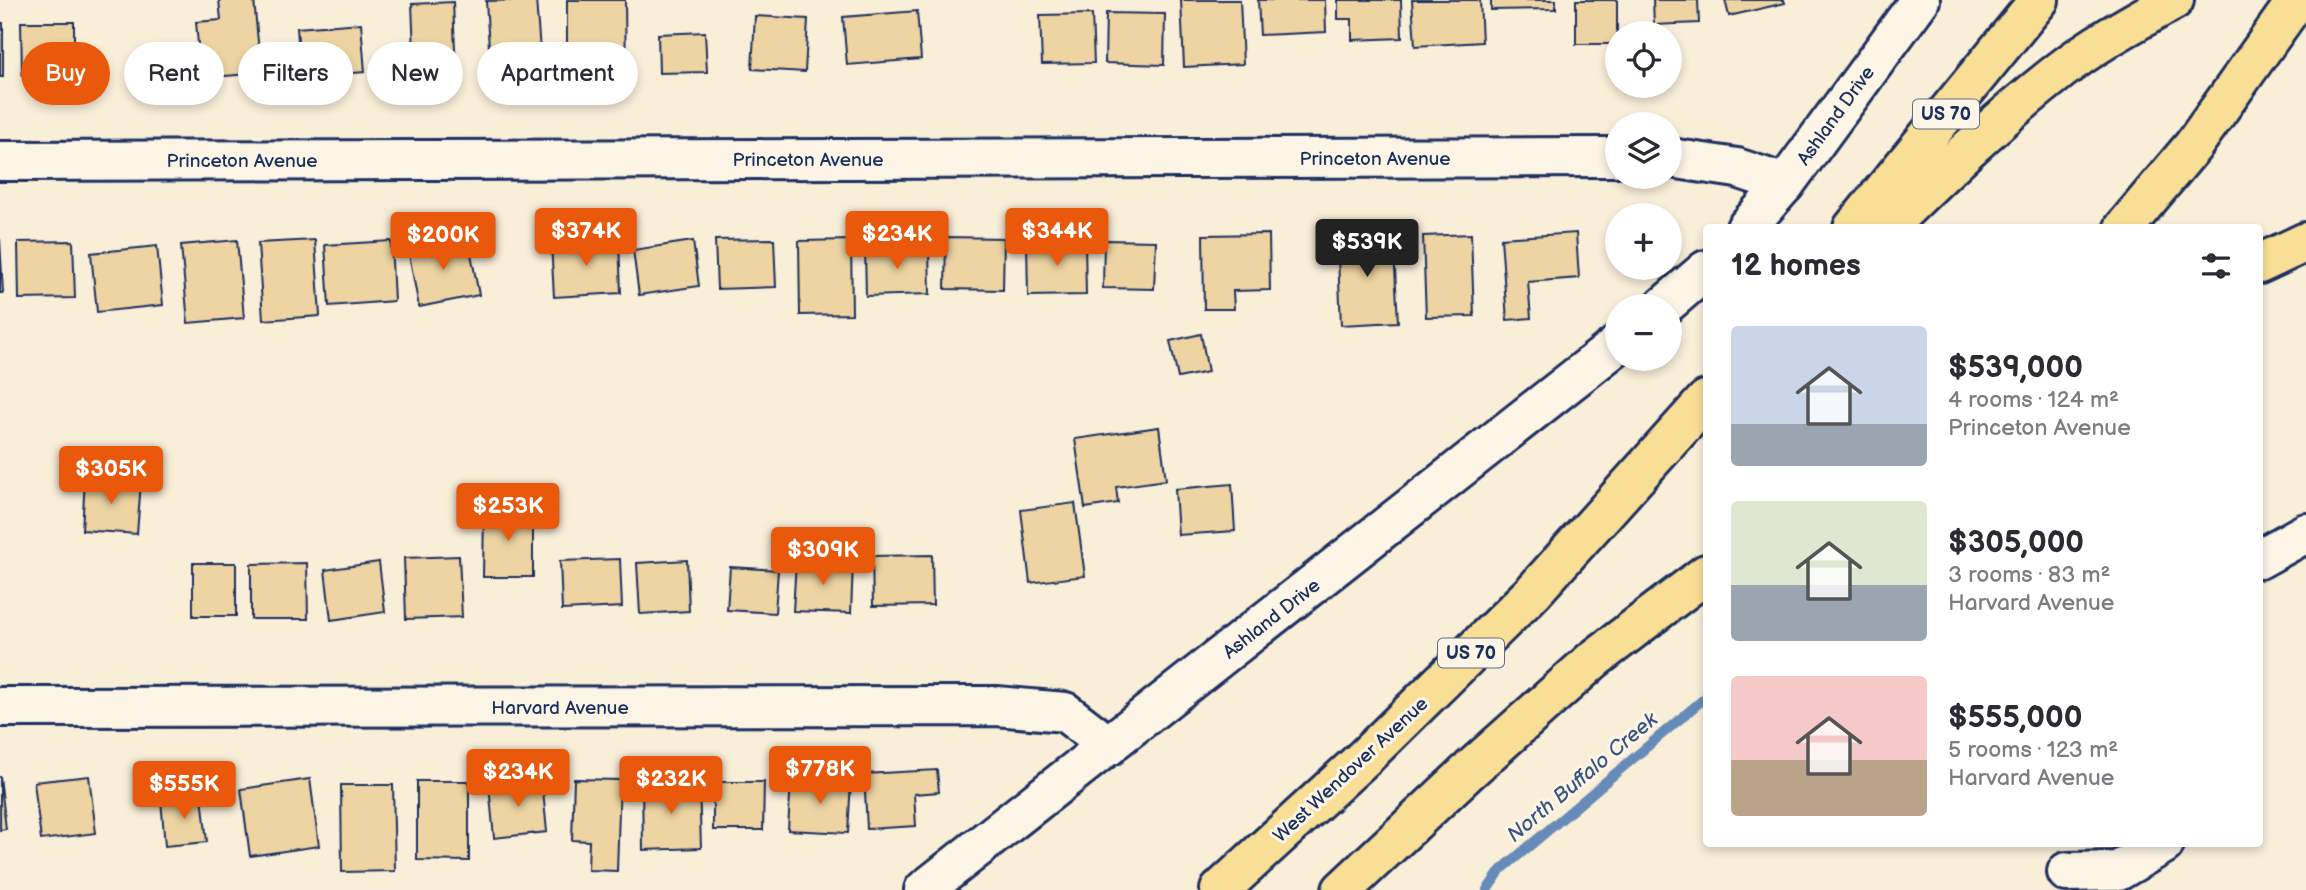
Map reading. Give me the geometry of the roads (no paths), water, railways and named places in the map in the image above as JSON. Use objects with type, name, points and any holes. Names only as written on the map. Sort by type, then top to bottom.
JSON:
[{"type":"highway","name":"US 70","points":[[1856,224],[2039,0]]},
{"type":"highway","points":[[1890,224],[1976,140],[2062,69],[2122,29],[2174,0]]},
{"type":"highway","points":[[2127,224],[2193,146],[2297,0]]},
{"type":"highway","points":[[2263,262],[2306,242]]},
{"type":"highway","name":"West Wendover Avenue","points":[[1220,890],[1365,757],[1533,592],[1703,403]]},
{"type":"highway","points":[[1342,890],[1593,660],[1703,576]]},
{"type":"street","name":"Ashland Drive","points":[[1750,224],[1785,184],[1920,0]]},
{"type":"street","name":"Princeton Avenue","points":[[0,161],[1605,157]]},
{"type":"street","points":[[1682,161],[1737,168],[1785,184]]},
{"type":"street","points":[[1678,294],[1703,273]]},
{"type":"street","name":"Ashland Drive","points":[[924,890],[1605,354]]},
{"type":"street","points":[[2263,557],[2305,535]]},
{"type":"street","name":"Harvard Avenue","points":[[0,707],[996,706],[1066,712],[1109,746]]},
{"type":"street","points":[[2062,869],[2118,871],[2159,847]]},
{"type":"waterway","name":"North Buffalo Creek","points":[[1487,890],[1501,870],[1703,700]]}]
